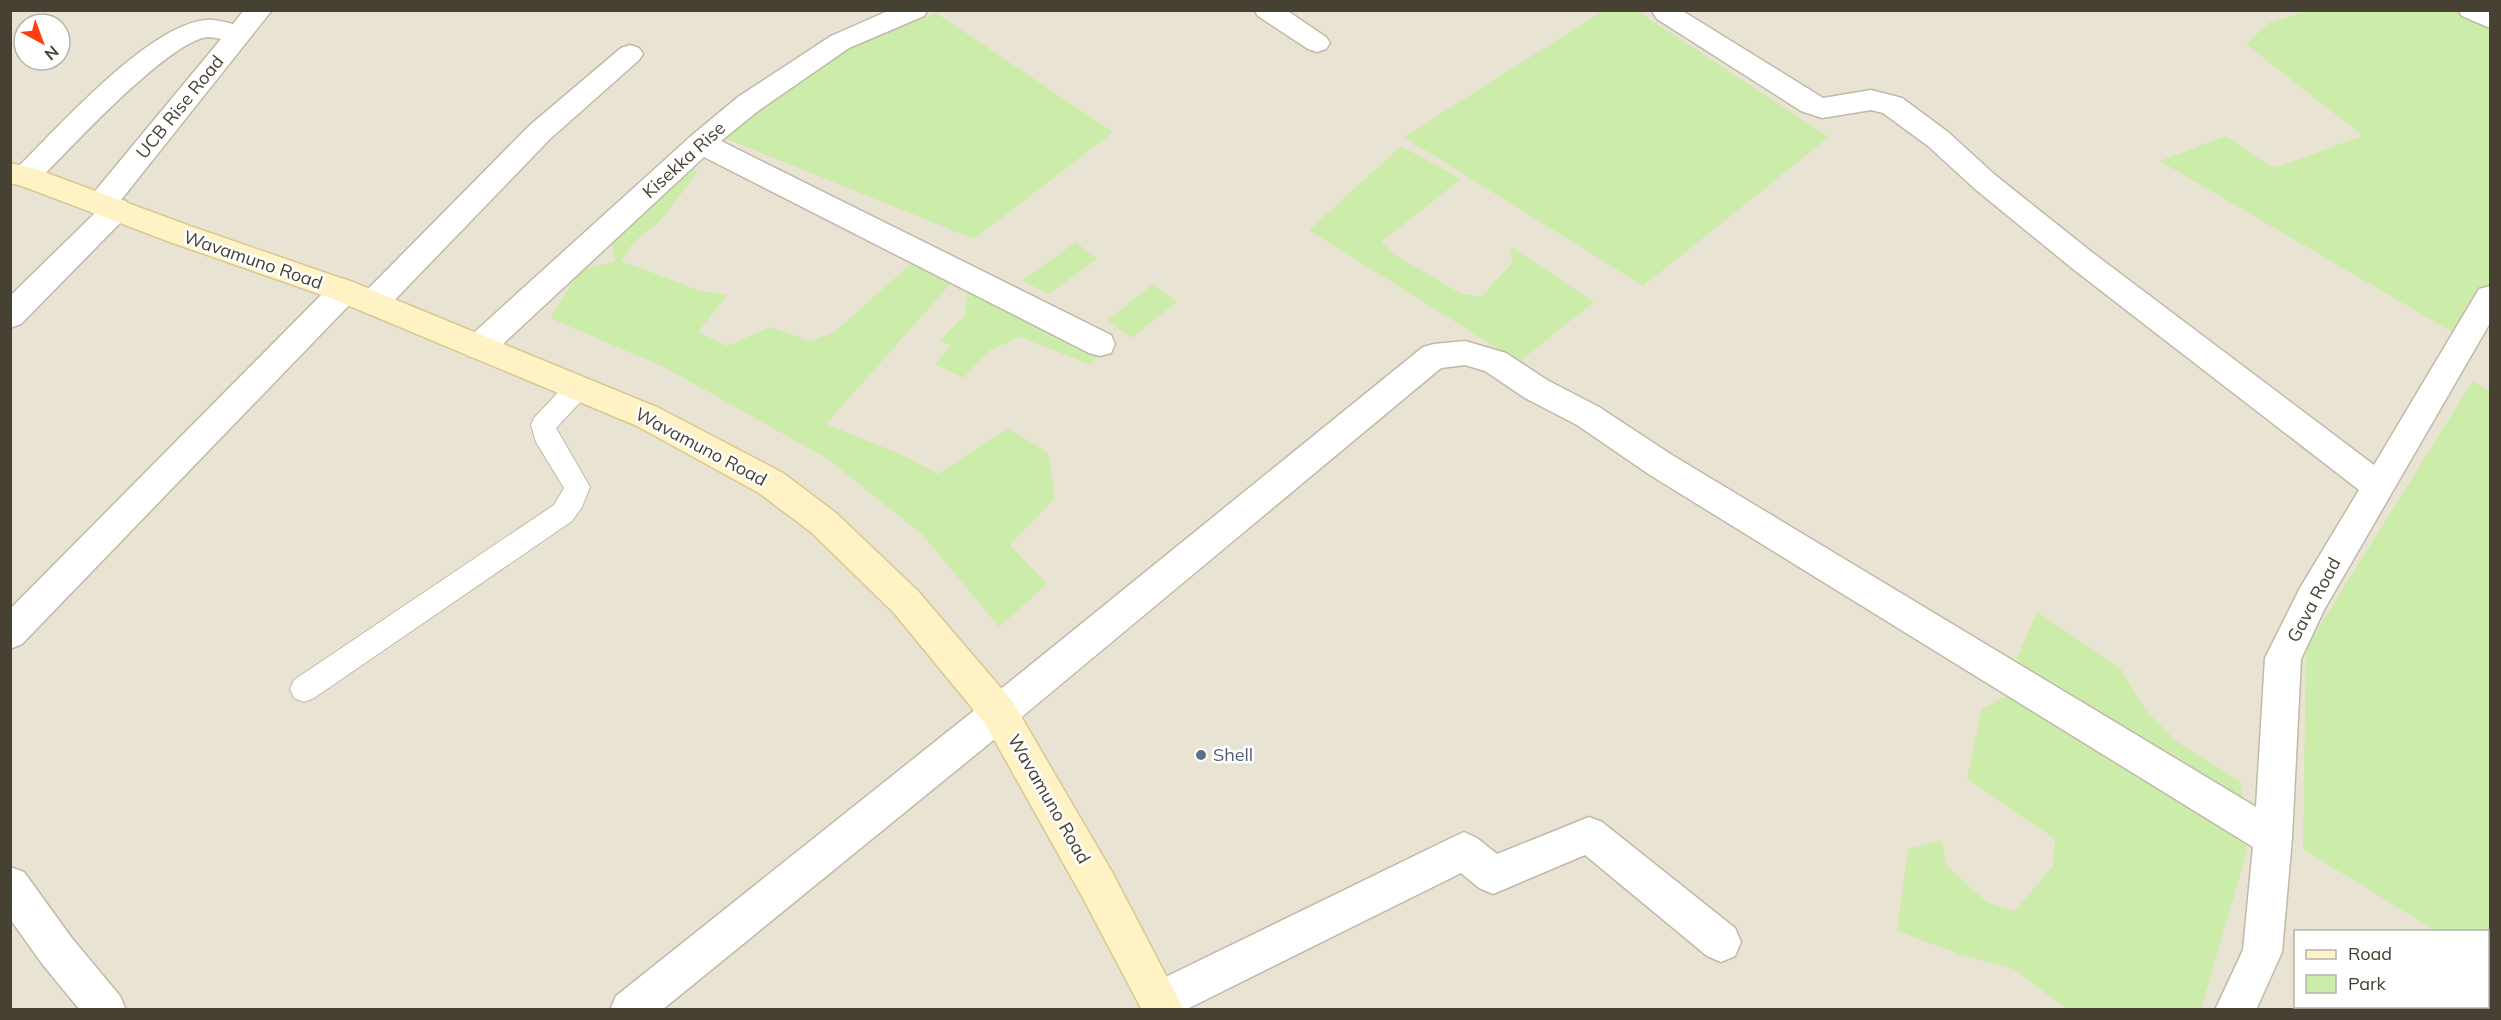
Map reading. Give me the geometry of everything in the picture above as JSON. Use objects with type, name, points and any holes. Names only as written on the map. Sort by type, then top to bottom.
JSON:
[{"type":"main road","name":"Wavamuno Road","points":[[18,175],[358,297],[648,417],[771,483],[824,523],[906,602],[999,713],[1098,886],[1162,1005]]},
{"type":"street","name":"UCB Rise Road","points":[[10,316],[109,207],[259,10]]},
{"type":"street","name":"Kisekka Rise","points":[[479,347],[747,104],[840,42],[915,10]]},
{"type":"street","points":[[1267,10],[1317,43]]},
{"type":"street","points":[[2471,10],[2490,19]]},
{"type":"street","points":[[1666,13],[1811,104],[1822,108],[1871,100],[1892,105],[1938,139],[1986,182],[2083,261],[2378,486]]},
{"type":"street","points":[[18,175],[171,43],[192,32],[205,29],[240,35]]},
{"type":"street","points":[[10,633],[358,297],[630,54]]},
{"type":"street","points":[[702,143],[1100,344]]},
{"type":"street","name":"Gava Road","points":[[2235,1010],[2262,952],[2273,838],[2283,658],[2312,599],[2490,297]]},
{"type":"street","points":[[630,1010],[999,713],[1434,356],[1466,353],[1495,362],[1536,389],[1588,416],[1661,465],[2273,838]]},
{"type":"street","points":[[1162,1005],[1464,851],[1493,875],[1589,835],[1721,942]]},
{"type":"street","points":[[10,886],[57,951],[106,1010]]},
{"type":"lane","points":[[304,689],[563,513],[578,487],[546,435],[543,425],[578,388]]},
{"type":"shaded area","points":[[11,11],[2490,11],[2490,1009],[11,1009]]},
{"type":"green space","points":[[2309,10],[2462,11],[2490,21],[2490,305],[2471,343],[2160,161],[2226,136],[2274,168],[2363,136],[2246,44],[2269,23]]},
{"type":"green space","points":[[1603,11],[1637,11],[1829,137],[1643,286],[1404,137]]},
{"type":"green space","points":[[936,13],[1113,132],[974,239],[722,137],[852,46]]},
{"type":"green space","points":[[1401,146],[1461,179],[1381,242],[1395,255],[1460,293],[1481,297],[1512,263],[1511,246],[1594,302],[1519,362],[1309,230]]},
{"type":"green space","points":[[681,164],[698,172],[660,221],[633,243],[621,261],[701,291],[727,295],[698,332],[727,346],[770,327],[809,341],[833,333],[910,265],[952,282],[826,424],[905,456],[938,474],[1008,428],[1048,453],[1055,498],[1010,545],[1047,584],[999,627],[923,535],[828,459],[664,367],[550,318],[581,269],[615,262],[611,234]]},
{"type":"green space","points":[[1076,242],[1097,259],[1049,294],[1022,281]]},
{"type":"green space","points":[[1153,284],[1177,302],[1131,338],[1108,320]]},
{"type":"green space","points":[[967,288],[1101,349],[1091,365],[1020,337],[990,350],[963,378],[935,364],[951,345],[939,341],[966,314]]},
{"type":"green space","points":[[2473,381],[2490,391],[2490,965],[2489,930],[2434,930],[2303,849],[2306,648]]},
{"type":"green space","points":[[2037,612],[2120,668],[2146,711],[2177,742],[2241,782],[2247,851],[2201,1009],[2066,1009],[2014,969],[1962,955],[1897,931],[1908,849],[1942,840],[1946,865],[1986,902],[2015,911],[2053,866],[2055,839],[1967,779],[1982,709],[2015,691],[2017,658]]},
{"type":"place","name":"Shell","points":[[1201,755]]}]
